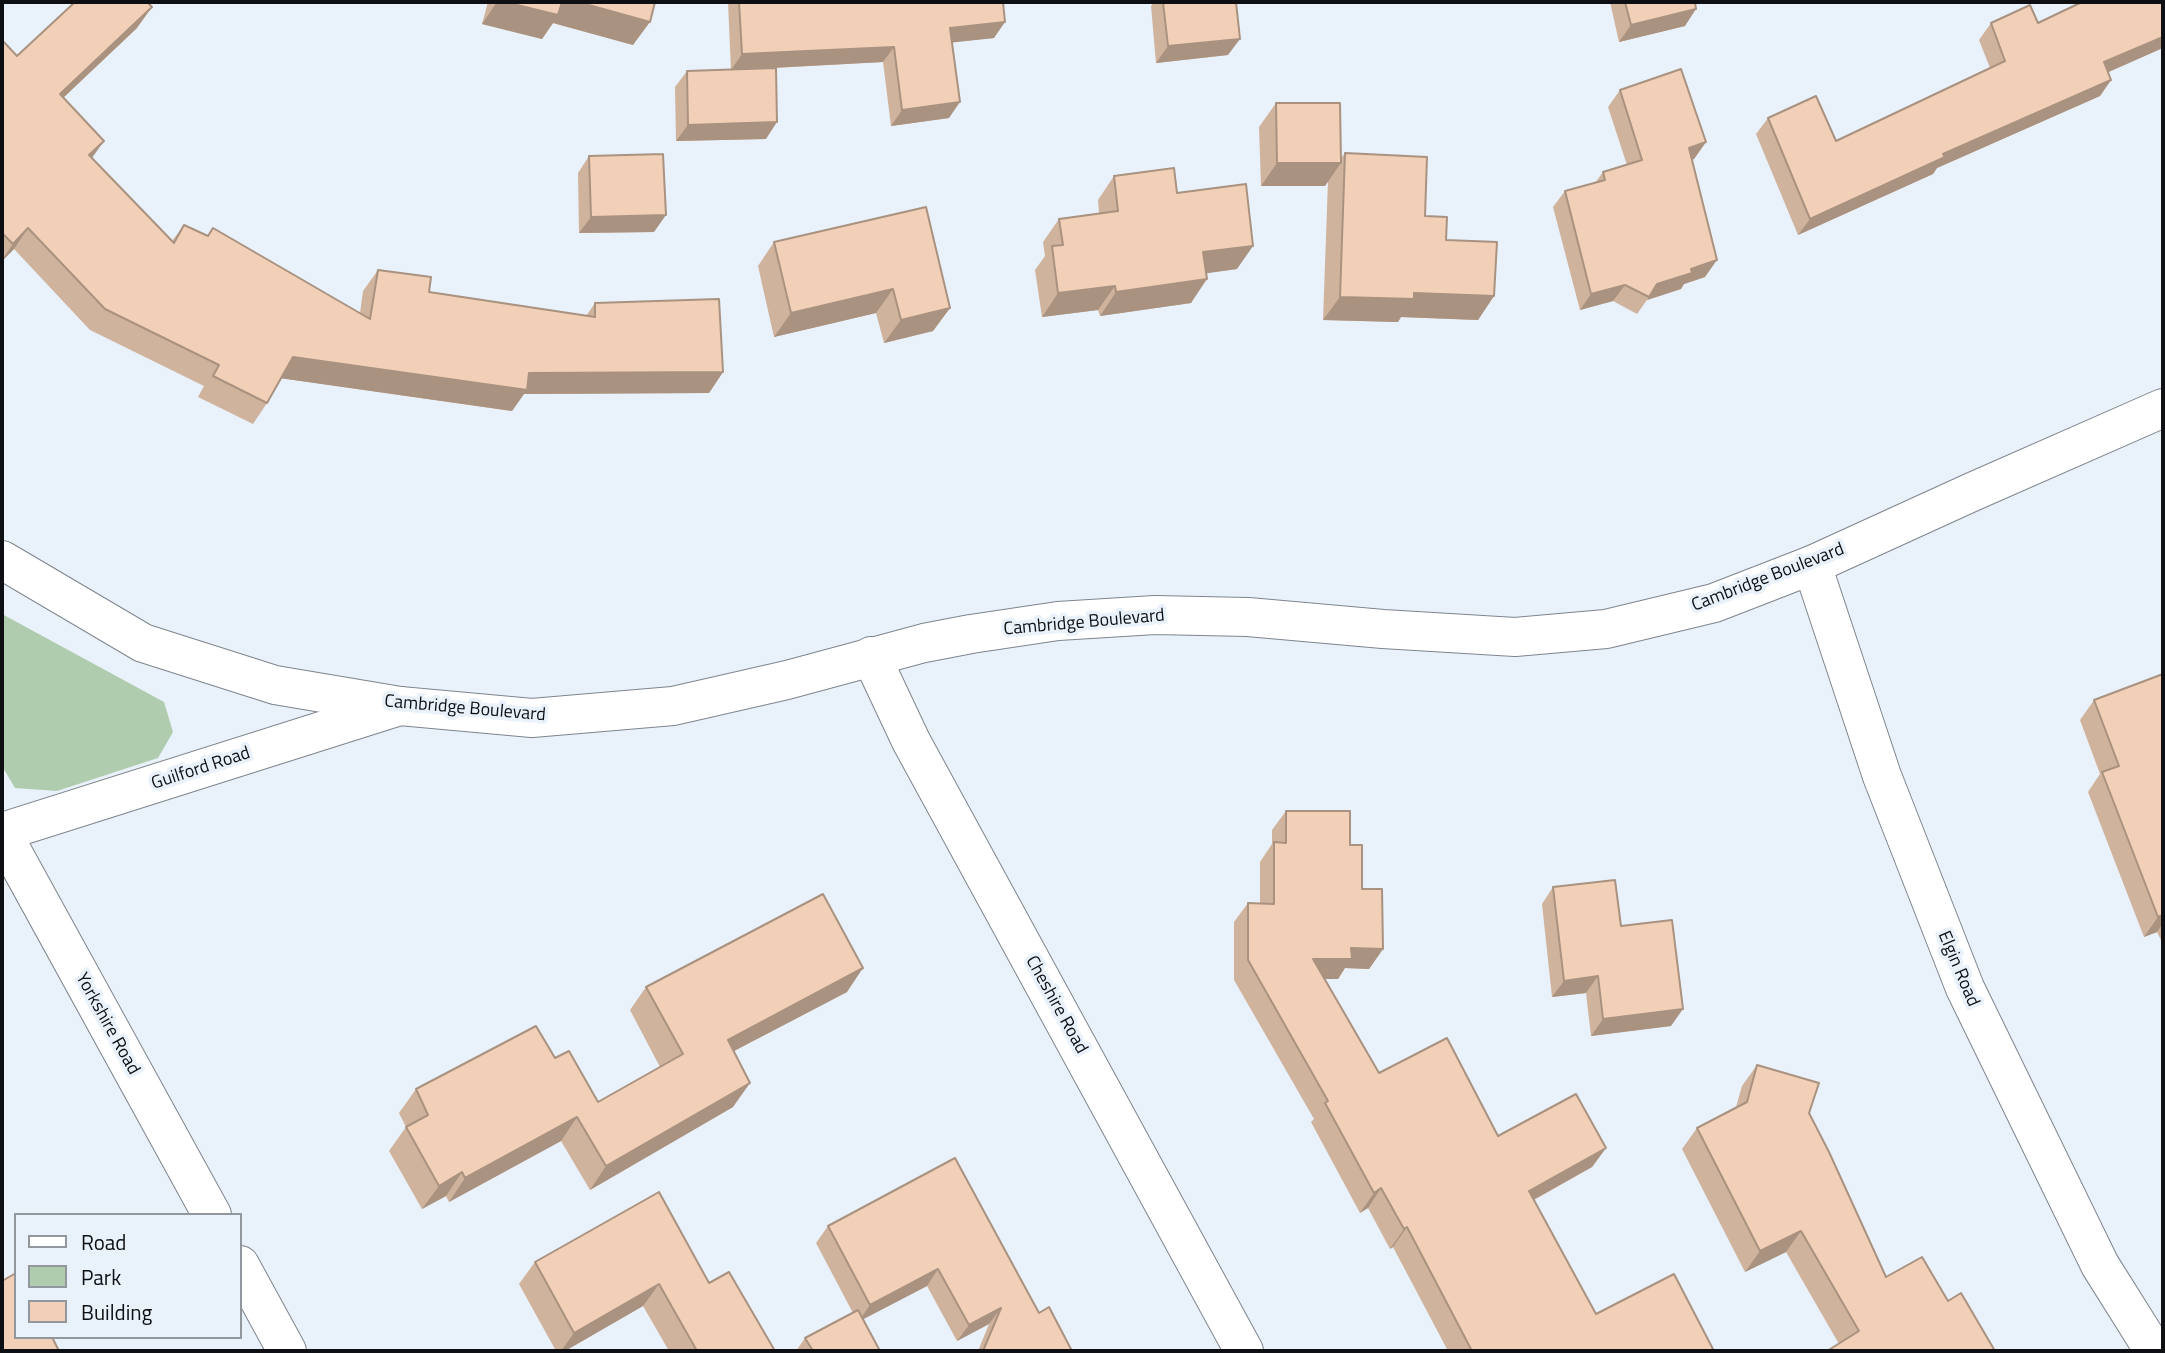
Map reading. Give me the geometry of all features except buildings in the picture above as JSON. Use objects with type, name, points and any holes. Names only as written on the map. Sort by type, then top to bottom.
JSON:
[{"type":"street","name":"Cambridge Boulevard","points":[[2,560],[143,643],[275,685],[400,706],[532,718],[673,706],[787,680],[923,643],[1059,621],[1156,615],[1248,617],[1515,637],[1606,629],[1714,603],[1812,565],[2163,408]]},
{"type":"street","name":"Elgin Road","points":[[1812,565],[1881,776],[1965,988],[2100,1265],[2154,1351]]},
{"type":"street","name":"Cheshire Road","points":[[871,656],[911,741],[1244,1351]]},
{"type":"street","name":"Guilford Road","points":[[2,833],[400,706]]},
{"type":"street","name":"Yorkshire Road","points":[[2,833],[211,1213]]},
{"type":"street","points":[[242,1269],[287,1351]]},
{"type":"green space","points":[[2,614],[164,702],[173,732],[158,758],[57,791],[15,788],[2,766]]}]
